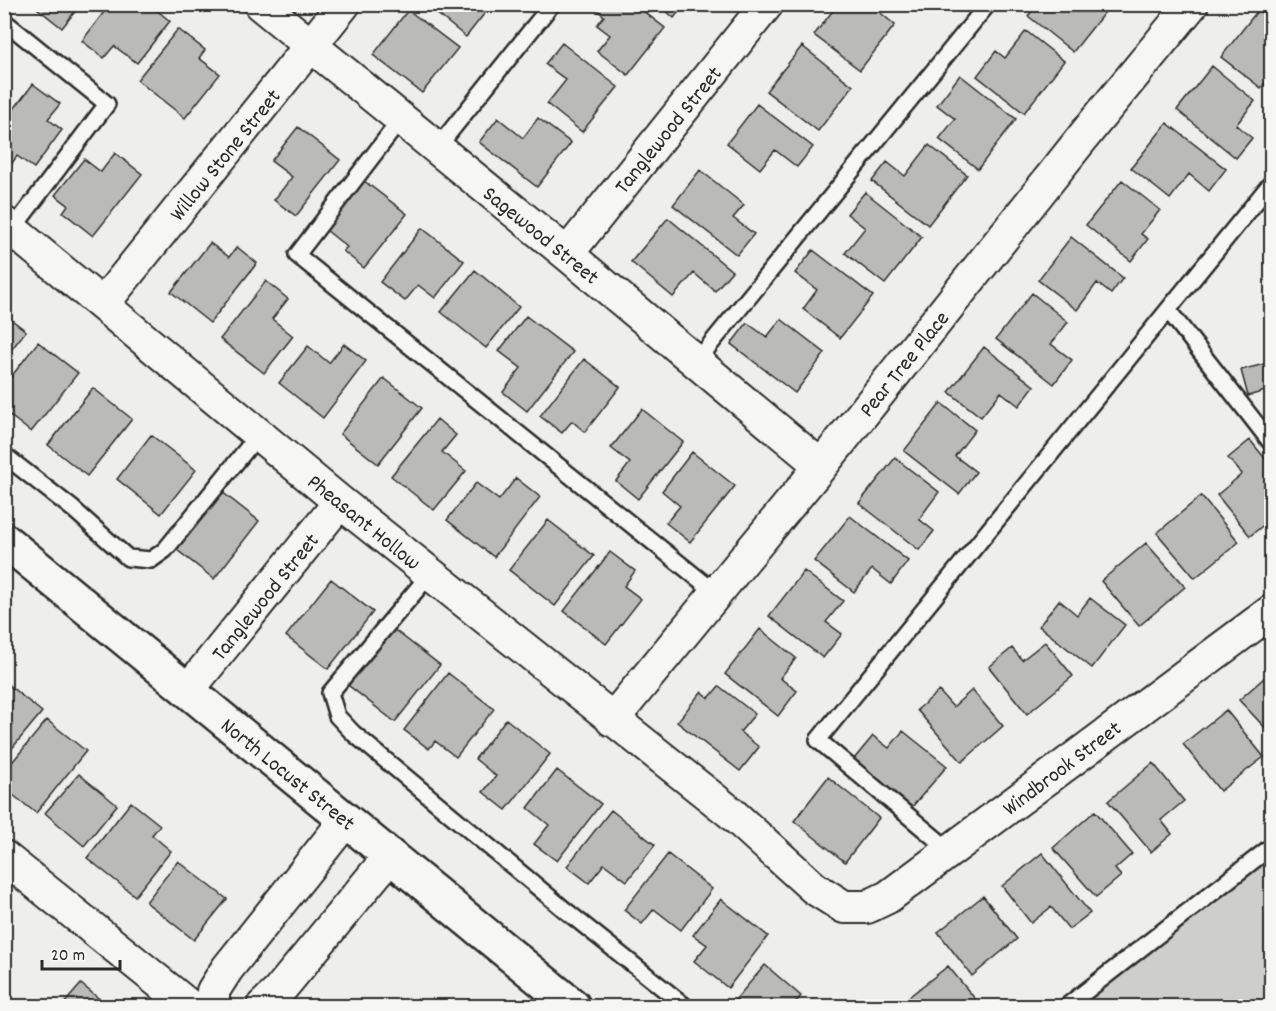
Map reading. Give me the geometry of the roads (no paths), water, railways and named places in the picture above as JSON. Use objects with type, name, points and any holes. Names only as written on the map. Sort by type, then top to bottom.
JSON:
[{"type":"main road","name":"North Locust Street","points":[[4,540],[573,1006]]},
{"type":"street","name":"Sagewood Street","points":[[260,4],[567,254],[821,466]]},
{"type":"street","name":"Willow Stone Street","points":[[103,304],[345,4]]},
{"type":"street","name":"Tanglewood Street","points":[[567,254],[767,4]]},
{"type":"street","name":"Pear Tree Place","points":[[612,720],[821,466],[1192,4]]},
{"type":"street","name":"Pheasant Hollow","points":[[8,226],[340,502],[730,812],[814,888],[844,907]]},
{"type":"street","name":"Tanglewood Street","points":[[188,690],[340,502]]},
{"type":"street","name":"Windbrook Street","points":[[844,907],[867,907],[888,897],[1272,611]]},
{"type":"street","points":[[213,1006],[213,991],[227,969],[346,820]]},
{"type":"street","points":[[263,1006],[278,992],[390,856]]},
{"type":"street","points":[[4,857],[189,1006]]},
{"type":"lane","points":[[437,148],[552,4]]},
{"type":"lane","points":[[696,362],[988,4]]},
{"type":"lane","points":[[4,21],[106,104],[8,226]]},
{"type":"lane","points":[[401,119],[297,255],[716,594]]},
{"type":"lane","points":[[949,850],[818,740],[1272,182]]},
{"type":"lane","points":[[1168,310],[1272,444]]},
{"type":"lane","points":[[4,455],[73,509],[128,558],[151,560],[165,550],[259,434]]},
{"type":"lane","points":[[430,574],[330,693],[337,716],[353,733],[546,895],[684,1006]]},
{"type":"lane","points":[[1067,1006],[1272,846]]}]
